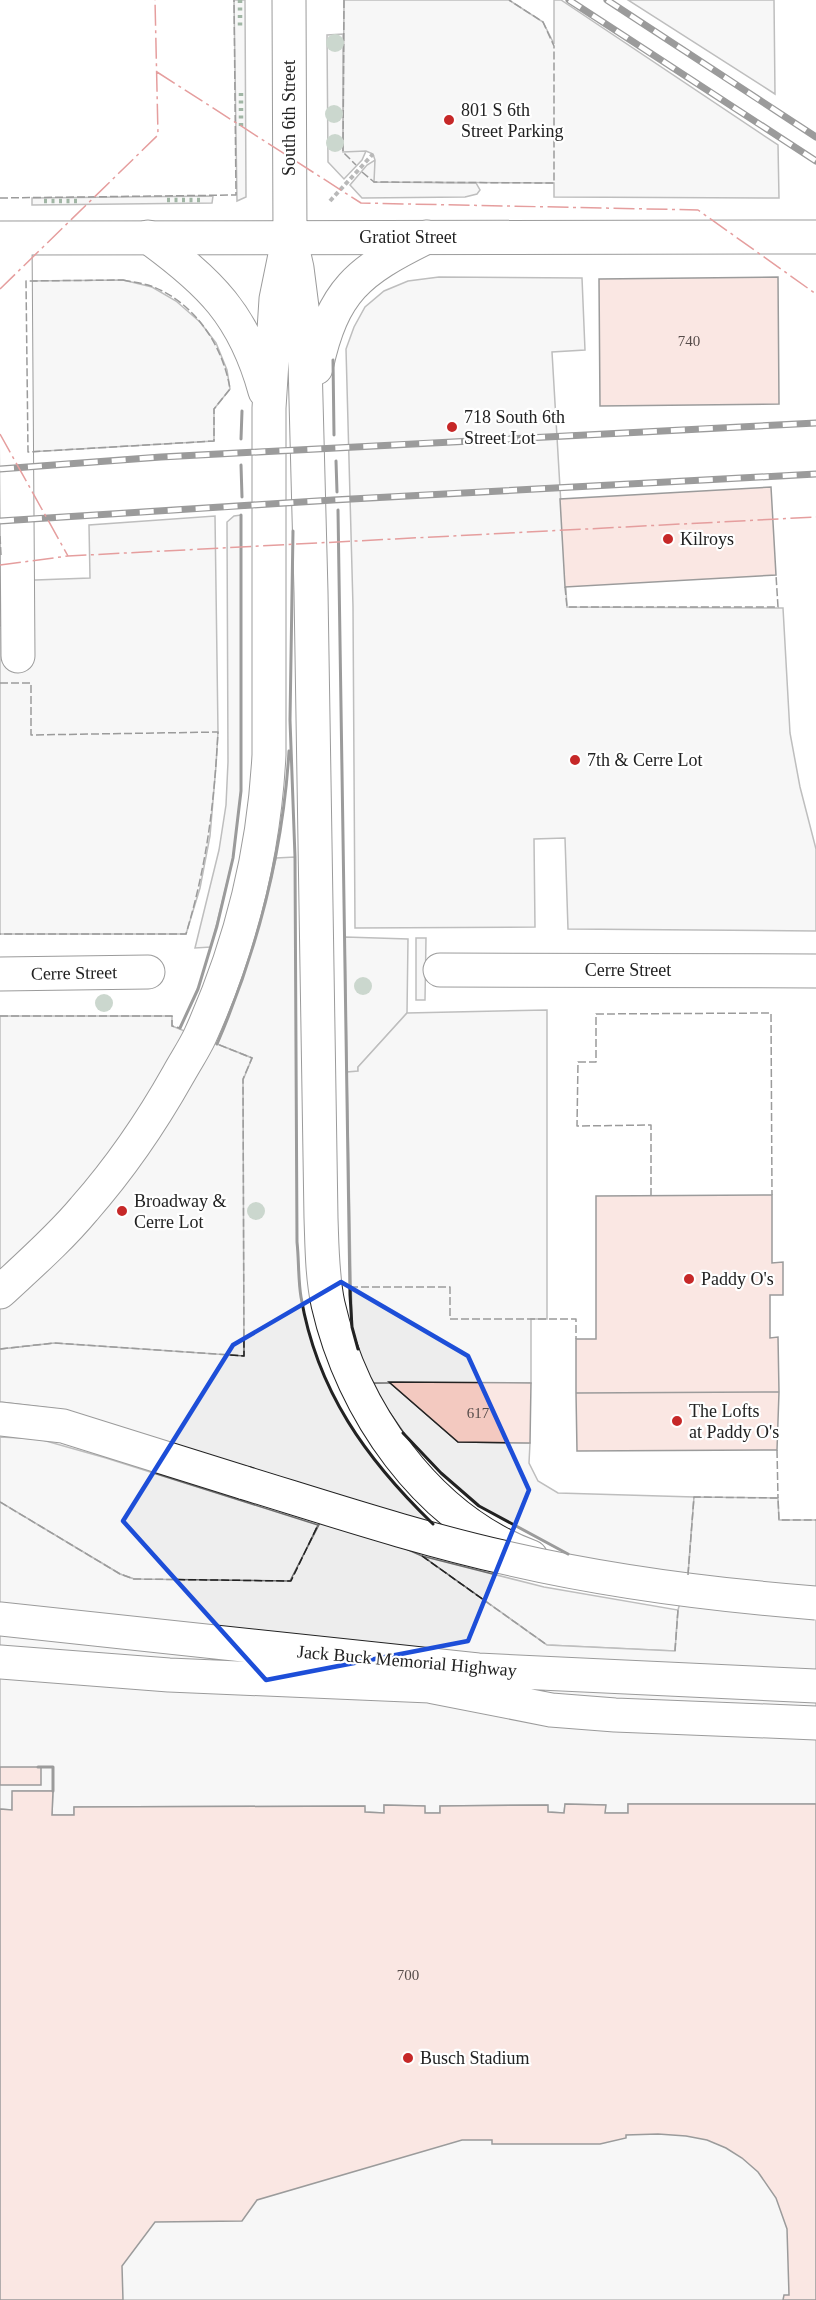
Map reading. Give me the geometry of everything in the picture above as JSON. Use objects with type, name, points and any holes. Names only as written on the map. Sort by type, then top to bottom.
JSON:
[{"type":"main road","name":"South 6th Street","points":[[289,0],[290,237]]},
{"type":"main road","points":[[148,237],[180,261],[228,309],[244,336],[259,369],[269,408]]},
{"type":"main road","points":[[290,237],[297,268],[304,323],[322,1262],[327,1302],[339,1345],[357,1389],[399,1456],[449,1508],[482,1532],[520,1553],[558,1568],[679,1591],[816,1603]]},
{"type":"main road","points":[[0,1292],[83,1211],[120,1165],[158,1110],[200,1037],[239,929],[261,837],[267,796],[269,408],[276,298],[290,237]]},
{"type":"main road","points":[[306,407],[323,336],[341,299],[357,280],[378,263],[427,237]]},
{"type":"main road","name":"Gratiot Street","points":[[7,238],[816,237]]},
{"type":"main road","points":[[7,238],[18,656]]},
{"type":"main road","name":"Cerre Street","points":[[440,970],[816,971]]},
{"type":"main road","name":"Cerre Street","points":[[0,974],[148,972]]},
{"type":"main road","points":[[0,1419],[63,1426],[453,1545],[522,1562],[679,1589],[816,1603]]},
{"type":"main road","name":"Jack Buck Memorial Highway","points":[[0,1619],[478,1670],[816,1686]]},
{"type":"main road","name":"Jack Buck Memorial Highway","points":[[0,1662],[170,1675],[429,1686],[816,1693]]},
{"type":"main road","points":[[429,1686],[551,1710],[615,1716],[816,1723]]},
{"type":"path","points":[[330,201],[373,154]]},
{"type":"highlighted area","points":[[341,1282],[468,1356],[529,1490],[468,1641],[266,1680],[123,1521],[233,1345]]},
{"type":"shaded area","points":[[234,0],[245,0],[246,197],[237,201]]},
{"type":"shaded area","points":[[344,0],[509,0],[543,22],[554,44],[554,0],[561,0],[778,145],[779,198],[554,197],[554,183],[374,182],[373,154],[366,151],[343,152]]},
{"type":"shaded area","points":[[628,0],[774,0],[775,94]]},
{"type":"shaded area","points":[[343,34],[343,151],[366,151],[362,160],[344,179],[328,162],[327,35]]},
{"type":"shaded area","points":[[375,160],[375,182],[476,183],[480,190],[477,194],[465,197],[362,198],[350,185],[367,165]]},
{"type":"shaded area","points":[[213,196],[212,203],[32,205],[32,198]]},
{"type":"shaded area","points":[[439,277],[582,278],[585,350],[552,352],[567,607],[783,608],[790,733],[800,787],[816,849],[816,931],[568,929],[565,838],[534,839],[535,927],[355,928],[353,607],[346,349],[365,307],[384,291],[408,281]]},
{"type":"shaded area","points":[[123,280],[152,287],[176,301],[200,322],[216,343],[227,370],[230,389],[214,409],[214,441],[28,452],[26,281]]},
{"type":"shaded area","points":[[241,515],[241,791],[233,858],[211,947],[195,948],[219,850],[226,805],[228,762],[227,522],[234,516]]},
{"type":"shaded area","points":[[215,516],[218,732],[216,766],[210,836],[200,888],[186,934],[0,934],[0,628],[8,628],[8,581],[90,578],[89,525]]},
{"type":"shaded area","points":[[295,857],[297,1242],[301,1297],[319,1363],[348,1421],[386,1474],[433,1524],[58,1409],[0,1402],[0,1349],[54,1343],[243,1079],[252,1058],[217,1044],[251,952],[276,858]]},
{"type":"shaded area","points":[[345,937],[408,939],[407,1013],[358,1067],[358,1072],[347,1072]]},
{"type":"shaded area","points":[[416,938],[426,938],[425,1000],[416,1000]]},
{"type":"shaded area","points":[[547,1010],[547,1319],[531,1319],[531,1383],[372,1383],[362,1362],[352,1327],[347,1072],[358,1071],[358,1067],[407,1013]]},
{"type":"shaded area","name":"Broadway & Cerre Lot","points":[[0,1016],[172,1016],[172,1026],[252,1058],[243,1080],[244,1356],[54,1343],[0,1349]]},
{"type":"shaded area","points":[[389,1382],[458,1442],[530,1443],[529,1463],[538,1481],[558,1493],[694,1497],[688,1575],[573,1557],[479,1506],[441,1473],[406,1436],[372,1383]]},
{"type":"shaded area","points":[[0,1437],[39,1439],[318,1525],[291,1581],[311,1590],[134,1579],[120,1574],[0,1502]]},
{"type":"shaded area","points":[[694,1497],[778,1498],[779,1520],[816,1520],[816,1804],[628,1804],[628,1813],[605,1813],[605,1805],[565,1804],[564,1813],[548,1812],[547,1805],[440,1806],[440,1813],[425,1813],[424,1806],[384,1805],[384,1813],[365,1812],[364,1806],[74,1807],[74,1815],[52,1815],[53,1791],[13,1791],[12,1810],[0,1809],[0,1502],[120,1574],[134,1579],[290,1581],[325,1513],[422,1556],[547,1645],[675,1651],[678,1610],[688,1575]]},
{"type":"shaded area","points":[[422,1556],[544,1587],[678,1610],[675,1651],[547,1645]]},
{"type":"shaded area","name":"Busch Stadium","points":[[12,1791],[53,1791],[74,1815],[74,1807],[425,1806],[440,1813],[440,1806],[548,1805],[548,1812],[564,1813],[565,1804],[606,1805],[628,1813],[628,1804],[816,1804],[816,2300],[0,2300],[0,1809]]},
{"type":"building","points":[[778,277],[779,404],[600,406],[599,279]]},
{"type":"building","name":"Kilroys","points":[[771,487],[776,575],[565,587],[560,499]]},
{"type":"building","points":[[0,558],[2,626],[0,626]]},
{"type":"building","name":"Paddy O's","points":[[772,1195],[772,1263],[783,1262],[783,1295],[770,1295],[770,1338],[778,1337],[779,1392],[576,1393],[576,1339],[596,1339],[596,1196]]},
{"type":"building","points":[[389,1382],[531,1383],[530,1443],[458,1442]]},
{"type":"building","name":"The Lofts at Paddy O's","points":[[779,1392],[777,1450],[577,1451],[576,1393]]},
{"type":"building","points":[[0,1767],[41,1767],[41,1785],[0,1785]]},
{"type":"building","name":"Busch Stadium","points":[[12,1791],[53,1791],[52,1815],[74,1815],[74,1807],[365,1806],[365,1812],[384,1813],[384,1805],[425,1806],[425,1813],[440,1813],[440,1806],[548,1805],[548,1812],[564,1813],[565,1804],[606,1805],[605,1813],[628,1813],[628,1804],[816,1804],[816,2300],[783,2300],[784,2295],[789,2295],[787,2229],[776,2198],[758,2172],[742,2158],[707,2140],[658,2134],[626,2135],[626,2138],[600,2144],[492,2144],[492,2140],[462,2140],[257,2200],[242,2221],[155,2222],[122,2266],[123,2300],[0,2300],[0,1809],[12,1810]]},
{"type":"railway","points":[[569,0],[816,161]]},
{"type":"railway","points":[[607,0],[816,137]]},
{"type":"railway","points":[[0,469],[161,457],[816,423]]},
{"type":"railway","points":[[0,521],[333,500],[816,474]]},
{"type":"hedge","points":[[240,0],[240,26]]},
{"type":"hedge","points":[[241,93],[241,126]]},
{"type":"hedge","points":[[167,200],[200,200]]},
{"type":"hedge","points":[[44,201],[77,201]]},
{"type":"fence","points":[[0,198],[236,195],[234,0]]},
{"type":"fence","points":[[344,0],[343,152],[356,165]]},
{"type":"fence","points":[[362,172],[374,182],[554,183],[554,46],[543,22],[509,0]]},
{"type":"fence","points":[[123,280],[151,286],[166,293],[193,314],[213,341],[221,357],[230,389],[214,409],[214,441],[28,452],[26,281],[123,280]]},
{"type":"fence","points":[[0,536],[1,555]]},
{"type":"fence","points":[[565,587],[567,607],[778,607],[776,575]]},
{"type":"fence","points":[[0,683],[31,683],[31,735],[218,732],[208,834],[186,934],[0,934]]},
{"type":"fence","points":[[651,1196],[651,1125],[577,1126],[578,1062],[596,1062],[596,1014],[771,1013],[772,1195]]},
{"type":"fence","points":[[0,1016],[172,1016],[172,1026],[180,1028]]},
{"type":"fence","points":[[0,1349],[54,1343],[244,1356],[243,1079],[252,1058],[217,1044]]},
{"type":"fence","points":[[350,1287],[450,1287],[450,1319],[576,1319],[576,1339]]},
{"type":"fence","points":[[777,1450],[778,1498]]},
{"type":"fence","points":[[688,1575],[694,1497],[778,1498],[779,1520],[816,1520]]},
{"type":"fence","points":[[0,1502],[120,1574],[134,1579],[291,1581],[318,1525]]},
{"type":"fence","points":[[422,1556],[547,1645]]},
{"type":"fence","points":[[675,1651],[678,1610]]},
{"type":"wall","points":[[333,360],[334,435]]},
{"type":"wall","points":[[241,439],[242,411]]},
{"type":"wall","points":[[336,461],[337,492]]},
{"type":"wall","points":[[241,465],[242,497]]},
{"type":"wall","points":[[338,510],[350,1295],[352,1327],[358,1349]]},
{"type":"wall","points":[[180,1028],[198,989],[217,926],[233,858],[241,791],[241,515]]},
{"type":"wall","points":[[293,531],[290,720],[295,857],[299,1283],[309,1331],[332,1393],[348,1421],[386,1474],[433,1524]]},
{"type":"wall","points":[[217,1044],[244,973],[266,900],[281,826],[289,751]]},
{"type":"wall","points":[[403,1433],[441,1473],[479,1506],[568,1554]]},
{"type":"wall","points":[[38,1767],[53,1767],[53,1791]]},
{"type":"power","points":[[0,289],[158,135],[155,0]]},
{"type":"power","points":[[157,72],[361,203],[698,210],[816,294]]},
{"type":"power","points":[[0,434],[68,556]]},
{"type":"power","points":[[0,565],[68,556],[816,517]]},
{"type":"place","name":"801 S 6th Street Parking","points":[[449,120]]},
{"type":"place","name":"718 South 6th Street Lot","points":[[452,427]]},
{"type":"place","name":"Kilroys","points":[[668,539]]},
{"type":"place","name":"7th & Cerre Lot","points":[[575,760]]},
{"type":"place","name":"Broadway & Cerre Lot","points":[[122,1211]]},
{"type":"place","name":"Paddy O's","points":[[689,1279]]},
{"type":"place","name":"The Lofts at Paddy O's","points":[[677,1421]]},
{"type":"place","name":"Busch Stadium","points":[[408,2058]]}]
